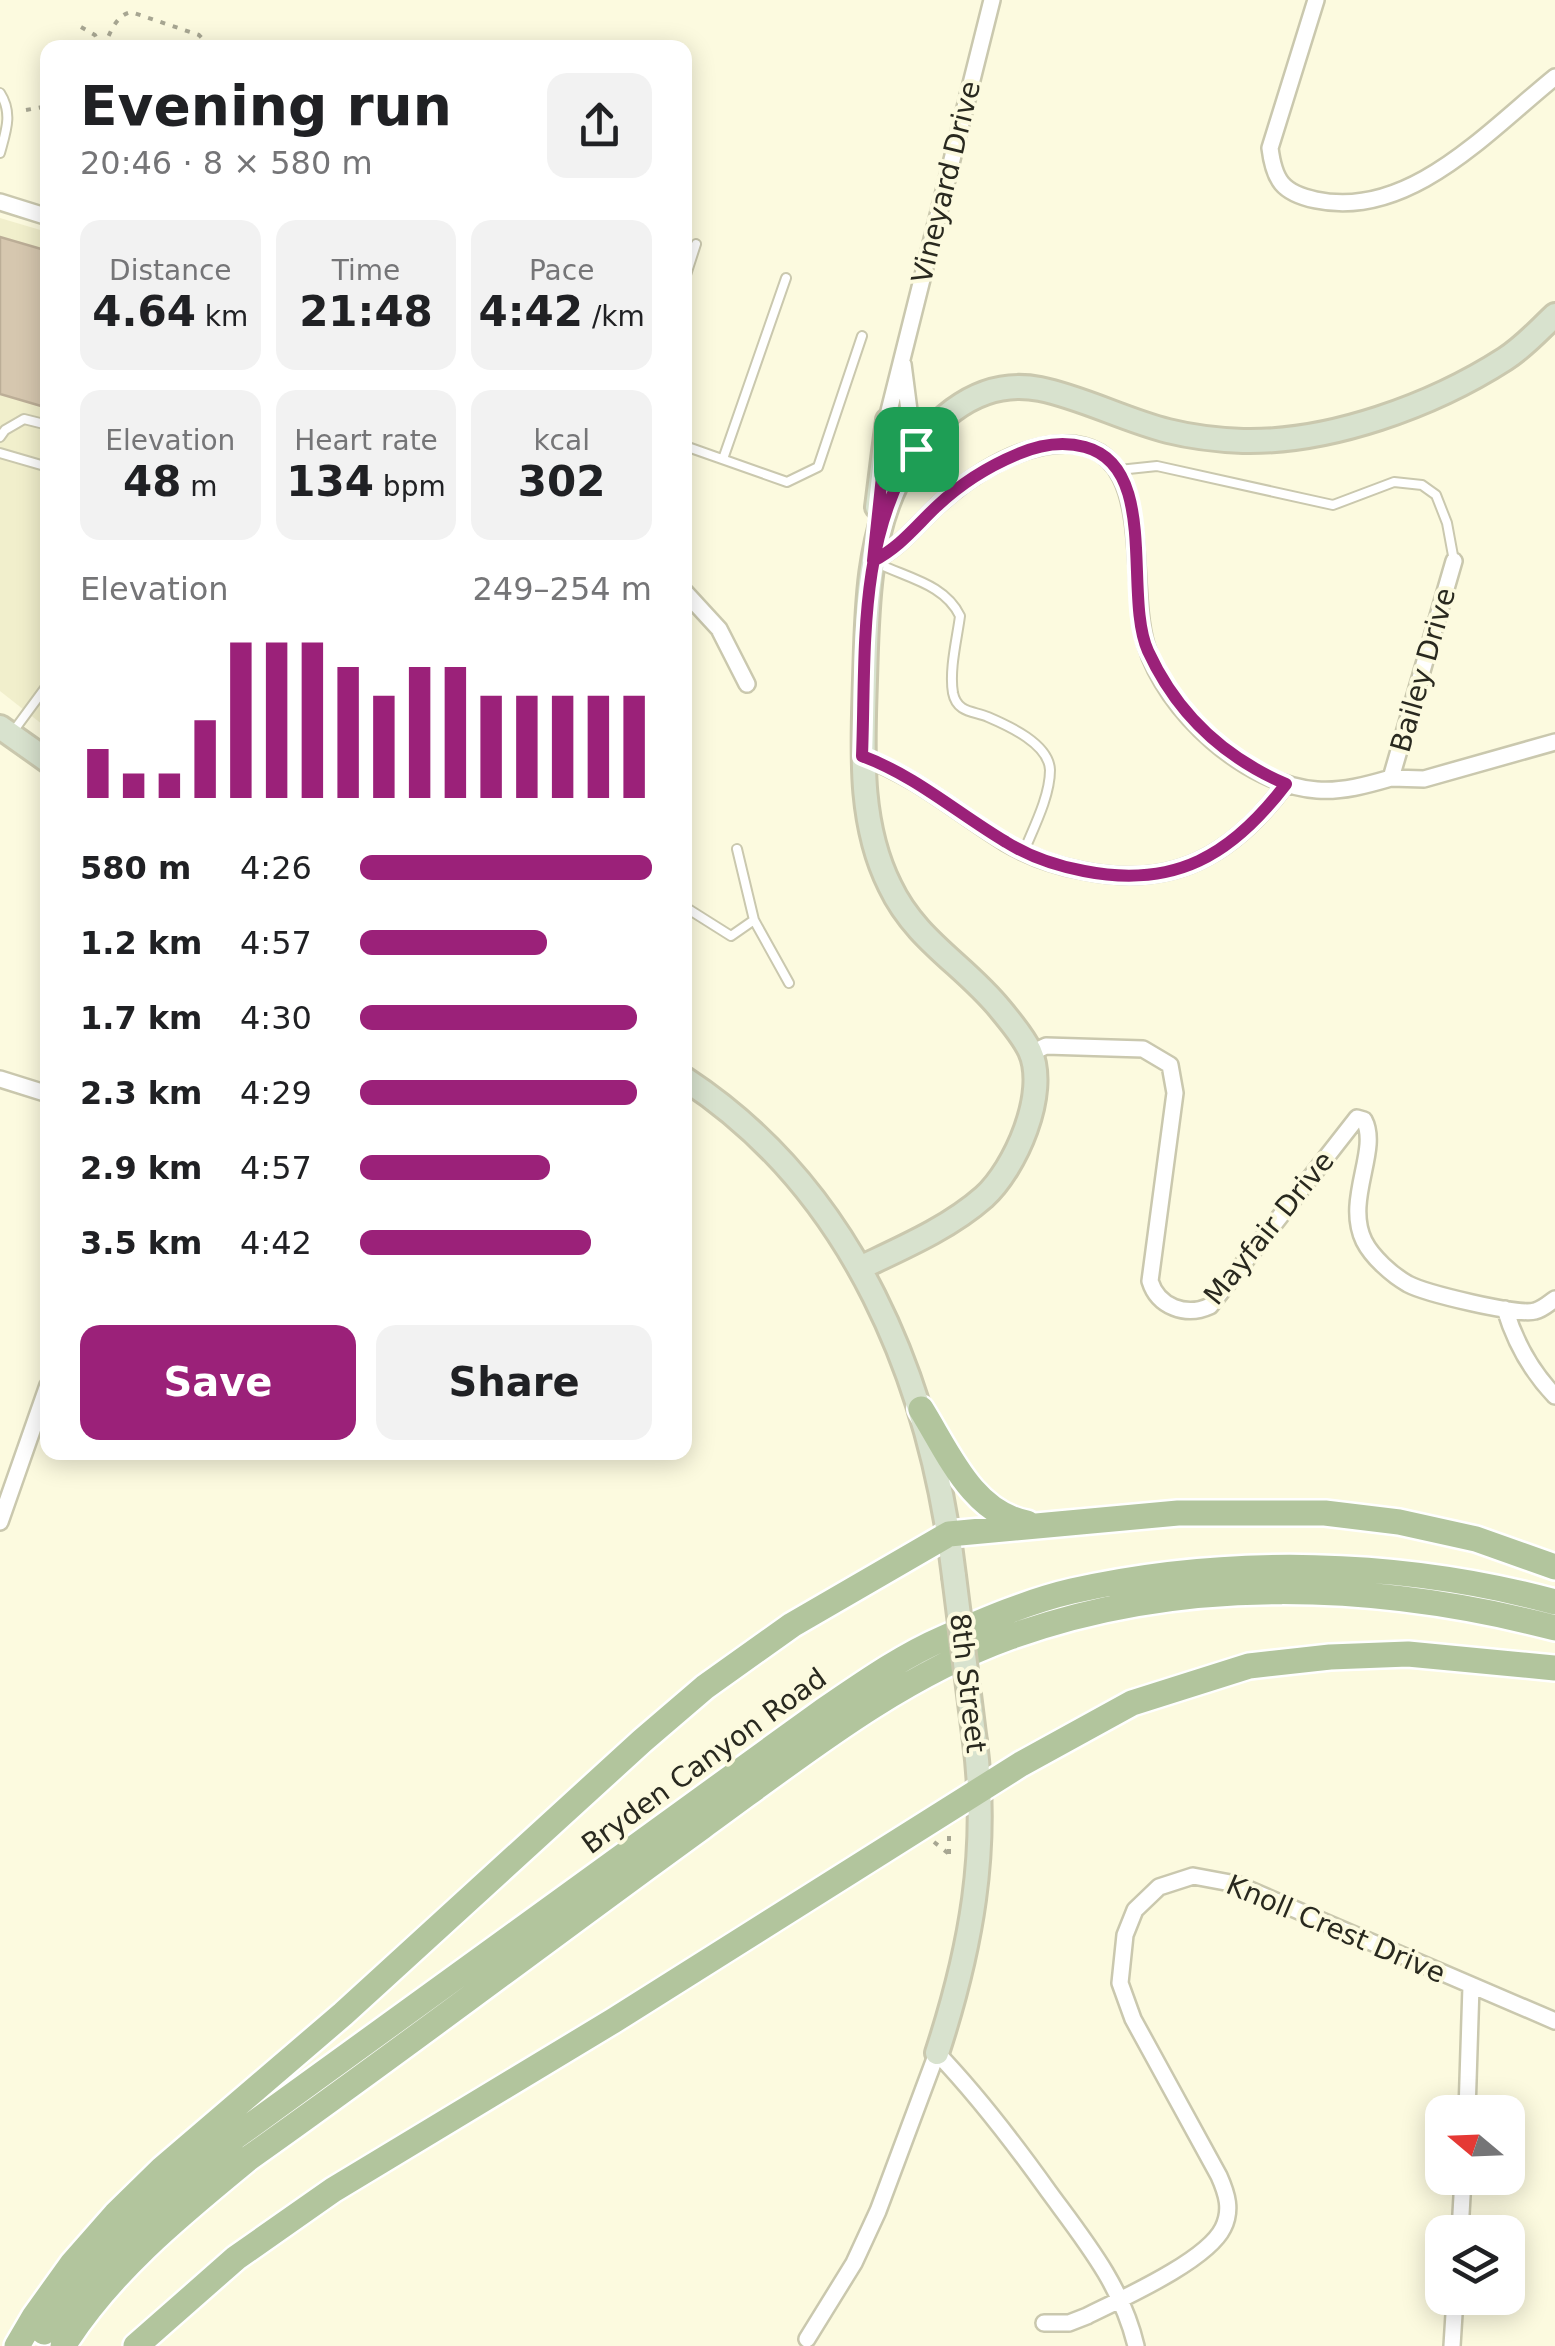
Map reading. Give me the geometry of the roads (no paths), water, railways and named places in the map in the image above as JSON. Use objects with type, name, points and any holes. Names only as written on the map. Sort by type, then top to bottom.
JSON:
[{"type":"main road","points":[[921,1409],[980,1500],[1012,1520],[1042,1525]]},
{"type":"main road","points":[[17,2346],[72,2264],[162,2169],[343,2014],[642,1741],[705,1687],[792,1625],[949,1534],[1178,1513],[1325,1513],[1399,1522],[1476,1539],[1555,1567]]},
{"type":"main road","name":"Bryden Canyon Road","points":[[35,2346],[87,2276],[130,2228],[236,2137],[820,1713],[884,1670],[940,1639],[1071,1592],[1201,1572],[1265,1568],[1341,1569],[1428,1578],[1555,1602]]},
{"type":"main road","name":"Bryden Canyon Road","points":[[63,2346],[149,2245],[249,2158],[835,1732],[944,1665],[1009,1637],[1077,1616],[1202,1594],[1340,1594],[1518,1618],[1555,1628]]},
{"type":"main road","points":[[136,2346],[236,2258],[333,2190],[613,2021],[1021,1764],[1132,1703],[1249,1666],[1330,1657],[1408,1654],[1555,1668]]},
{"type":"street","name":"Vineyard Drive","points":[[888,420],[992,0]]},
{"type":"street","points":[[1316,0],[1270,148],[1274,172],[1286,189],[1303,198],[1330,203],[1358,202],[1389,198],[1409,189],[1432,176],[1555,77]]},
{"type":"street","points":[[0,202],[40,214]]},
{"type":"street","points":[[873,561],[896,483],[920,443],[955,407],[972,397],[1015,387],[1037,388],[1169,432],[1244,441],[1304,438],[1396,411],[1458,384],[1504,360],[1555,314]]},
{"type":"street","name":"Vineyard Drive","points":[[903,364],[911,426],[920,443]]},
{"type":"street","points":[[888,420],[891,436],[920,443]]},
{"type":"street","points":[[860,1268],[960,1214],[1000,1180],[1027,1125],[1034,1101],[1032,1053],[983,990],[946,958],[903,911],[874,848],[862,756],[867,606],[888,420]]},
{"type":"street","points":[[873,561],[904,542],[962,486],[1023,452],[1059,444],[1079,445],[1100,452],[1119,470]]},
{"type":"street","name":"Bailey Drive","points":[[1119,470],[1129,496],[1146,648],[1182,710],[1209,738],[1247,765],[1286,784],[1339,790],[1391,778],[1454,561]]},
{"type":"street","points":[[692,600],[718,629],[746,684]]},
{"type":"street","points":[[5,731],[40,755]]},
{"type":"street","points":[[1391,778],[1424,778],[1555,742]]},
{"type":"street","points":[[862,756],[908,775],[1024,852],[1105,876],[1141,878],[1171,874],[1195,865],[1225,847],[1268,808],[1286,784]]},
{"type":"street","name":"Mayfair Drive","points":[[1032,1053],[1046,1046],[1142,1049],[1170,1065],[1176,1092],[1150,1280],[1153,1292],[1170,1307],[1199,1312],[1210,1306],[1357,1118],[1368,1125],[1368,1148],[1356,1204],[1364,1241],[1391,1272],[1408,1284],[1505,1309]]},
{"type":"street","points":[[0,1079],[40,1092]]},
{"type":"street","name":"8th Street","points":[[692,1083],[781,1160],[821,1207],[885,1316],[921,1409],[941,1481],[975,1742],[979,1792],[977,1875],[968,1948],[937,2053],[870,2228],[854,2263],[806,2339]]},
{"type":"street","points":[[1555,1298],[1534,1311],[1505,1309],[1512,1334],[1530,1366],[1555,1396]]},
{"type":"street","points":[[0,1522],[40,1409]]},
{"type":"street","name":"Knoll Crest Drive","points":[[1044,2323],[1068,2323],[1194,2258],[1212,2244],[1228,2216],[1228,2201],[1219,2176],[1133,2019],[1120,1984],[1125,1935],[1135,1910],[1159,1887],[1193,1876],[1236,1884],[1555,2021]]},
{"type":"street","points":[[1468,2095],[1471,1986]]},
{"type":"street","points":[[937,2053],[998,2120],[1086,2242],[1121,2298],[1136,2346]]},
{"type":"street","points":[[1452,2346],[1455,2315]]},
{"type":"lane","points":[[0,93],[8,106],[8,125],[0,153]]},
{"type":"lane","points":[[692,256],[696,244]]},
{"type":"lane","points":[[723,459],[786,278]]},
{"type":"lane","points":[[692,448],[787,482],[818,467],[862,336]]},
{"type":"lane","points":[[0,437],[24,419],[40,423]]},
{"type":"lane","points":[[0,453],[40,466]]},
{"type":"lane","points":[[1119,470],[1157,466],[1334,504],[1394,482],[1422,485],[1436,495],[1447,523],[1454,561]]},
{"type":"lane","points":[[873,561],[948,597],[960,616],[953,696],[971,714],[986,716],[1026,736],[1044,753],[1050,768],[1046,788],[1024,852]]},
{"type":"lane","points":[[5,731],[40,693]]},
{"type":"lane","points":[[737,849],[754,920],[789,983]]},
{"type":"lane","points":[[692,911],[731,936],[754,920]]}]
